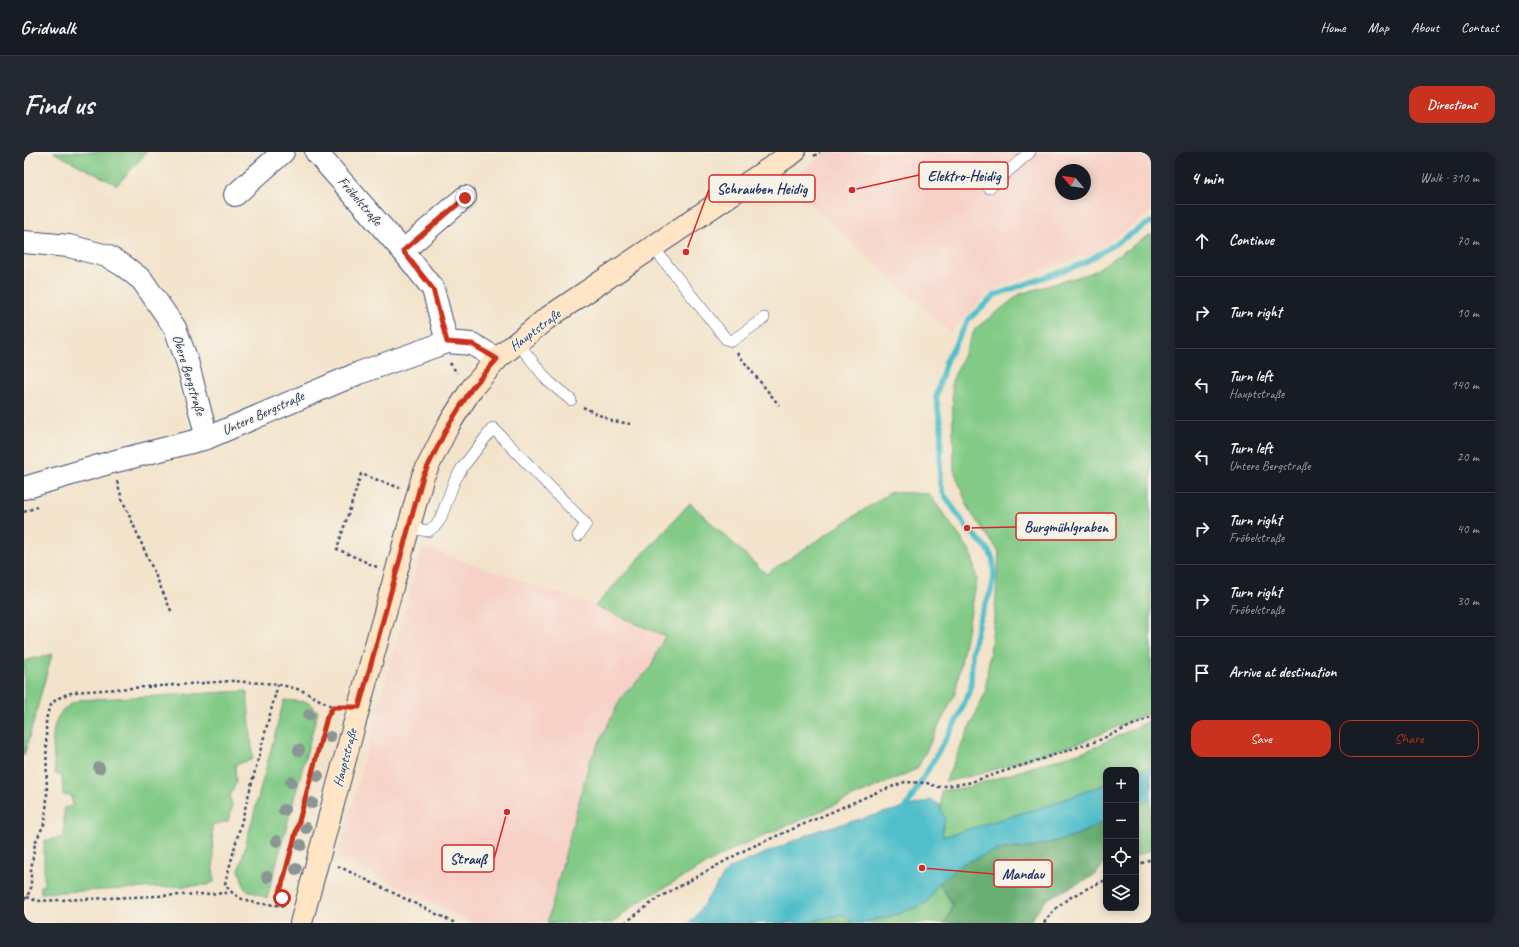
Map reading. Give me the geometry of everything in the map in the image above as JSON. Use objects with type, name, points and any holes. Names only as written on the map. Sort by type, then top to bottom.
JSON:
[{"type":"main road","name":"Hauptstraße","points":[[297,916],[319,858],[423,476],[433,452],[472,388],[497,359],[546,319],[653,247],[784,155]]},
{"type":"street","points":[[235,195],[283,152]]},
{"type":"street","name":"Fröbelstraße","points":[[316,152],[403,251],[433,289],[447,350]]},
{"type":"street","points":[[403,251],[465,198]]},
{"type":"street","name":"Obere Bergstraße","points":[[24,242],[69,246],[107,256],[124,266],[142,280],[175,328],[187,361],[207,438]]},
{"type":"street","name":"Untere Bergstraße","points":[[24,488],[112,462],[207,438],[359,373],[472,344],[497,359]]},
{"type":"lane","points":[[989,188],[1030,152]]},
{"type":"lane","points":[[653,247],[726,339],[732,341],[764,318]]},
{"type":"lane","points":[[517,342],[548,381],[571,400]]},
{"type":"lane","points":[[409,528],[428,530],[436,525],[454,482],[493,428],[586,524],[578,536]]},
{"type":"path","points":[[726,339],[779,405]]},
{"type":"path","points":[[447,350],[460,378]]},
{"type":"path","points":[[571,400],[595,414],[623,424],[631,424]]},
{"type":"path","points":[[112,462],[122,499],[172,614]]},
{"type":"path","points":[[383,570],[337,549],[361,474],[404,489]]},
{"type":"path","points":[[24,899],[27,897],[31,888],[31,870],[35,843],[45,822],[47,798],[47,711],[57,698],[74,692],[232,681],[278,684],[302,690],[333,707],[359,707]]},
{"type":"path","points":[[278,684],[226,884],[231,893],[243,901],[297,916]]},
{"type":"path","points":[[297,916],[282,898],[280,892],[327,717],[333,707]]},
{"type":"path","points":[[625,923],[658,898],[747,849],[905,782],[927,783],[938,787],[968,783],[1097,741],[1151,717]]},
{"type":"path","points":[[319,858],[455,923]]},
{"type":"path","points":[[1139,865],[1151,859]]},
{"type":"path","points":[[1044,923],[1049,915],[1069,897],[1103,881]]},
{"type":"path","points":[[27,897],[38,901],[231,893]]},
{"type":"shaded area","points":[[826,152],[1151,152],[1151,212],[1091,254],[1040,271],[991,291],[950,332],[797,192],[791,180]]},
{"type":"shaded area","points":[[422,547],[593,605],[665,635],[649,670],[622,696],[589,763],[547,923],[473,923],[338,857]]},
{"type":"green space","points":[[53,152],[147,152],[117,185]]},
{"type":"green space","points":[[1151,234],[1151,712],[1082,742],[983,773],[945,782],[985,693],[995,610],[999,552],[969,510],[954,470],[952,381],[975,329],[1020,294],[1091,273]]},
{"type":"green space","points":[[891,492],[929,494],[971,552],[977,580],[955,694],[917,769],[735,848],[637,903],[612,923],[547,923],[589,763],[622,696],[649,670],[665,636],[595,606],[690,503],[766,574]]},
{"type":"green space","points":[[52,654],[24,756],[24,661]]},
{"type":"green space","points":[[247,691],[253,759],[235,765],[236,783],[230,796],[232,807],[228,821],[212,825],[214,882],[207,885],[41,893],[40,886],[44,885],[44,841],[64,837],[64,808],[73,806],[71,795],[63,795],[62,775],[55,774],[53,741],[56,722],[60,714],[68,706],[79,700]]},
{"type":"green space","points":[[284,700],[307,702],[318,711],[267,898],[245,889],[239,870]]},
{"type":"green space","points":[[1151,720],[1151,767],[1139,772],[1139,767],[1103,767],[1103,785],[1052,804],[943,837],[942,829],[945,818],[941,811],[941,791],[968,787],[1091,749]]},
{"type":"green space","points":[[1151,798],[1151,850],[1139,855],[1139,839],[1139,804]]},
{"type":"green space","points":[[1103,822],[1103,866],[1095,875],[1047,899],[1029,923],[945,923],[953,905],[939,883],[960,865],[997,850],[1029,848],[1072,837]]},
{"type":"green space","points":[[939,883],[953,905],[945,923],[861,923],[899,914],[926,903]]},
{"type":"green space","points":[[843,914],[853,923],[806,923]]},
{"type":"water","points":[[1151,767],[1151,798],[1139,804],[1139,803],[1139,772]]},
{"type":"water","points":[[1103,785],[1103,822],[1072,837],[1029,848],[997,850],[962,864],[939,883],[926,903],[899,914],[861,923],[853,923],[843,914],[806,923],[689,923],[695,917],[728,869],[819,830],[932,800],[941,806],[941,811],[945,818],[942,829],[943,837],[1052,804]]},
{"type":"waterway","points":[[904,811],[958,718],[971,687],[972,653],[979,620],[991,591],[994,577],[993,559],[987,548],[967,528],[943,493],[940,479],[941,427],[936,397],[946,361],[969,319],[995,295],[1084,263],[1151,222]]},
{"type":"place","name":"Elektro-Heidig","points":[[852,190]]},
{"type":"place","name":"Schrauben Heidig","points":[[686,252]]},
{"type":"place","name":"Burgmühlgraben","points":[[967,528]]},
{"type":"place","name":"Strauß","points":[[507,812]]},
{"type":"place","name":"Mandau","points":[[922,868]]},
{"type":"route","points":[[282,898],[280,892],[327,717],[333,707],[359,707],[423,476],[433,452],[472,388],[497,359],[483,349],[472,344],[447,342],[433,289],[403,251],[465,198]]}]
